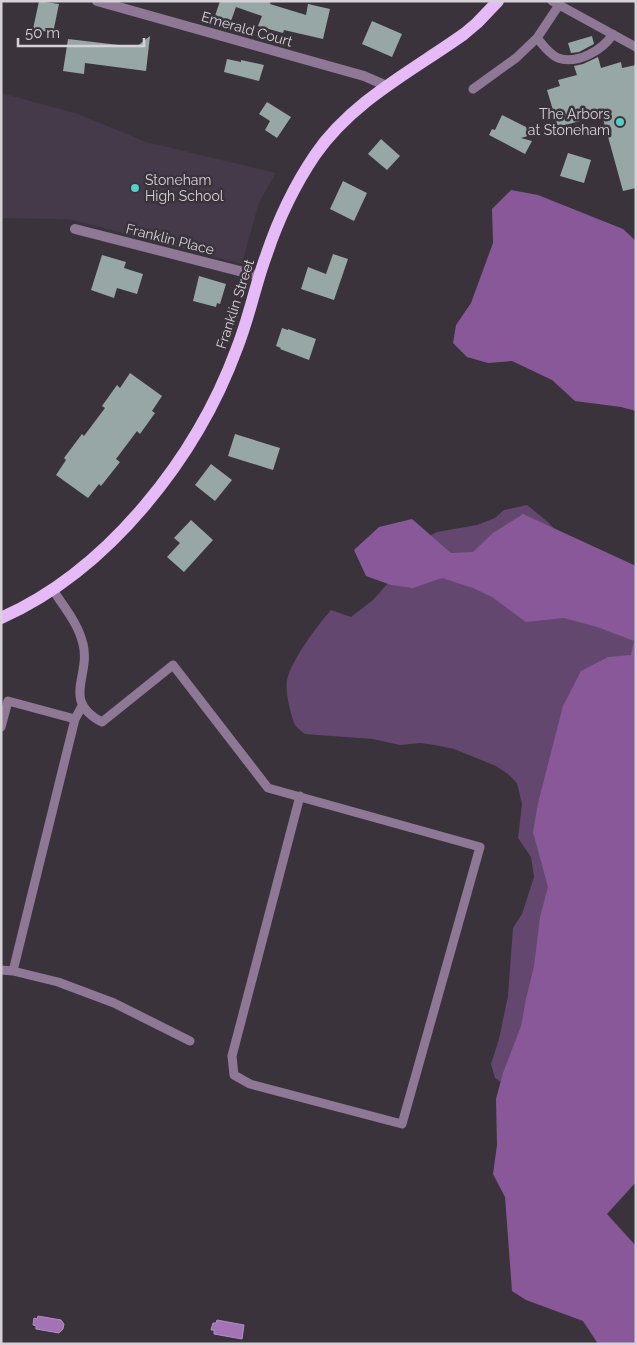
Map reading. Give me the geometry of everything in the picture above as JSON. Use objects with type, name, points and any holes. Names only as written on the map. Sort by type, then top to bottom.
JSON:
[{"type":"main road","name":"Franklin Street","points":[[1,618],[53,590],[114,540],[158,489],[195,436],[218,394],[238,347],[275,230],[285,208],[324,143],[355,111],[387,86],[464,34],[483,18],[498,1]]},
{"type":"street","name":"Emerald Court","points":[[98,1],[364,76],[387,86]]},
{"type":"street","name":"Franklin Place","points":[[75,229],[259,276]]},
{"type":"lane","points":[[473,89],[516,58],[537,38],[556,3],[636,46]]},
{"type":"lane","points":[[537,38],[555,56],[569,59],[594,53],[606,44],[613,34]]},
{"type":"lane","points":[[53,590],[78,628],[83,646],[84,666],[79,690],[82,706],[90,716],[102,722],[173,664],[268,788],[300,796],[480,847],[402,1124],[250,1084],[234,1075],[232,1056],[300,796]]},
{"type":"lane","points":[[1,726],[8,701],[75,719]]},
{"type":"lane","points":[[12,971],[75,719],[82,706]]},
{"type":"lane","points":[[1,970],[58,982],[114,1004],[190,1040]]},
{"type":"shaded area","name":"Stoneham High School","points":[[1,93],[78,114],[146,142],[276,173],[259,202],[242,264],[69,219],[1,218]]},
{"type":"shaded area","points":[[511,190],[538,195],[623,229],[636,241],[636,411],[621,407],[575,401],[552,380],[512,361],[488,363],[467,357],[453,343],[456,325],[471,303],[493,243],[492,209]]},
{"type":"shaded area","points":[[527,505],[549,523],[567,543],[636,569],[636,1137],[502,1083],[495,1078],[491,1064],[499,1039],[508,996],[513,928],[522,914],[534,877],[531,857],[518,838],[522,804],[517,783],[496,766],[454,749],[420,743],[400,745],[373,739],[305,734],[294,723],[288,702],[287,680],[294,662],[312,634],[331,610],[351,617],[373,600],[431,535],[437,532],[477,525],[495,518],[504,510]]},
{"type":"shaded area","points":[[523,514],[636,566],[636,1182],[607,1214],[636,1246],[636,1344],[598,1344],[583,1321],[526,1300],[512,1291],[505,1197],[493,1174],[497,1145],[496,1099],[503,1073],[521,1026],[534,966],[540,917],[548,887],[533,832],[538,803],[563,706],[581,671],[608,657],[631,655],[634,641],[597,627],[564,618],[526,622],[492,597],[473,588],[442,578],[413,588],[391,585],[366,576],[354,550],[379,527],[412,519],[451,553],[473,552],[493,533]]},
{"type":"shaded area","points":[[38,1316],[61,1320],[64,1324],[63,1329],[59,1333],[36,1329],[36,1326],[33,1325],[34,1318],[37,1319]]},
{"type":"shaded area","points":[[217,1320],[244,1325],[242,1339],[214,1334],[214,1330],[211,1330],[213,1323],[216,1323]]},
{"type":"building","points":[[39,1],[59,4],[53,33],[33,29]]},
{"type":"building","points":[[220,1],[271,1],[270,4],[306,15],[308,4],[330,9],[323,39],[284,30],[283,33],[258,26],[262,16],[236,7],[231,21],[215,16]]},
{"type":"building","points":[[372,21],[402,34],[392,57],[362,44]]},
{"type":"building","points":[[150,36],[146,71],[85,63],[84,74],[63,71],[68,39],[136,47]]},
{"type":"building","points":[[592,36],[594,44],[579,52],[571,53],[568,43]]},
{"type":"building","name":"The Arbors at Stoneham","points":[[598,57],[601,68],[621,62],[622,68],[636,65],[636,188],[623,191],[602,115],[558,127],[547,90],[560,86],[558,80],[577,75],[574,66]]},
{"type":"building","points":[[227,59],[264,65],[259,81],[224,72]]},
{"type":"building","points":[[267,102],[291,117],[277,138],[265,130],[270,121],[259,114]]},
{"type":"building","points":[[502,115],[538,133],[521,138],[532,141],[525,154],[489,135],[492,129],[495,130]]},
{"type":"building","points":[[381,139],[400,156],[387,170],[368,154]]},
{"type":"building","points":[[568,153],[591,160],[584,183],[560,176]]},
{"type":"building","points":[[343,181],[367,193],[354,221],[330,209]]},
{"type":"building","points":[[333,254],[348,259],[334,300],[301,289],[308,267],[326,274]]},
{"type":"building","points":[[102,255],[126,262],[124,268],[143,274],[137,294],[117,288],[114,298],[91,290]]},
{"type":"building","points":[[199,276],[226,284],[220,304],[217,303],[216,307],[193,301]]},
{"type":"building","points":[[282,328],[316,339],[309,360],[276,346]]},
{"type":"building","points":[[130,373],[162,396],[152,411],[155,413],[140,434],[137,431],[116,459],[120,462],[101,486],[99,484],[88,498],[56,475],[66,460],[64,458],[82,434],[84,436],[105,408],[102,406],[117,385],[120,388]]},
{"type":"building","points":[[235,434],[280,448],[273,470],[228,456]]},
{"type":"building","points":[[211,464],[232,480],[215,501],[195,485]]},
{"type":"building","points":[[191,520],[213,540],[184,572],[167,557],[180,543],[174,538]]},
{"type":"place","name":"The Arbors at Stoneham","points":[[620,122]]},
{"type":"place","name":"Stoneham High School","points":[[135,188]]}]
